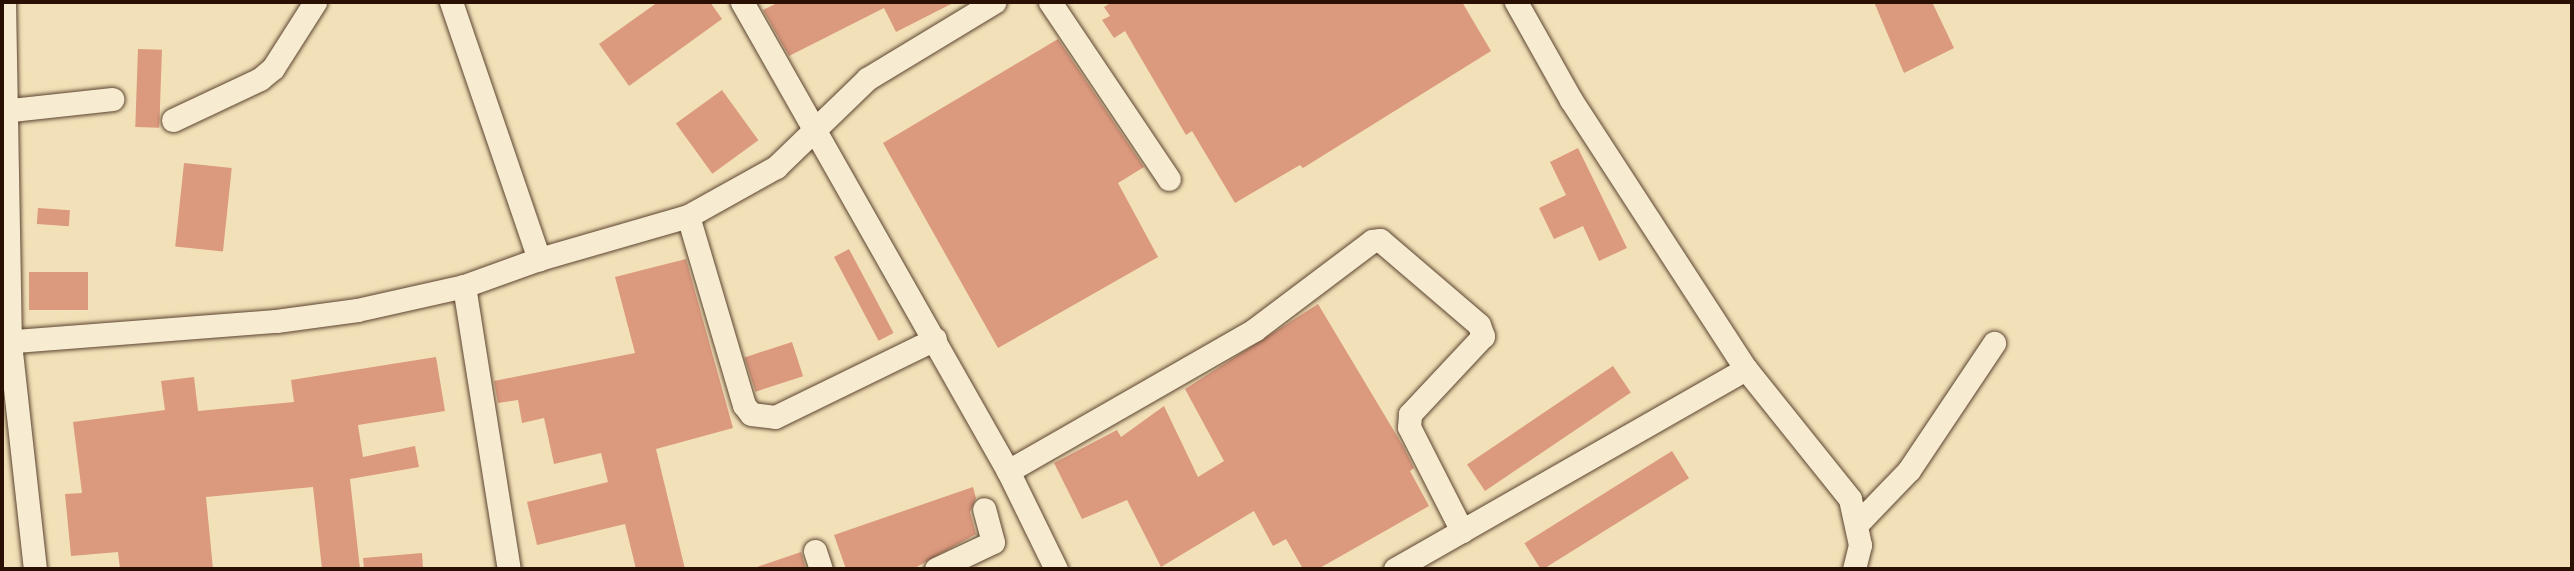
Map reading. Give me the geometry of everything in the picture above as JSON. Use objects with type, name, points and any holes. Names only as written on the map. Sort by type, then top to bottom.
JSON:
[{"type":"street","points":[[4,2],[6,342],[35,569]]},
{"type":"street","points":[[173,120],[266,74],[286,52],[315,2]]},
{"type":"street","points":[[451,2],[539,259]]},
{"type":"street","points":[[742,2],[935,339],[1008,471],[1056,569]]},
{"type":"street","points":[[6,342],[275,321],[357,310],[464,286],[539,259],[688,216],[776,167],[867,79],[994,2]]},
{"type":"street","points":[[1050,2],[1169,179]]},
{"type":"street","points":[[1516,2],[1571,100],[1746,369],[1836,479],[1859,522],[1860,545],[1854,569]]},
{"type":"street","points":[[5,111],[112,99]]},
{"type":"street","points":[[688,216],[744,405],[751,414],[775,417],[935,339]]},
{"type":"street","points":[[1008,471],[1254,330],[1372,241],[1380,240],[1479,325],[1483,336],[1410,414],[1409,427],[1462,531]]},
{"type":"street","points":[[464,286],[509,569]]},
{"type":"street","points":[[1859,522],[1909,470],[1994,343]]},
{"type":"street","points":[[1395,569],[1746,369]]},
{"type":"street","points":[[936,569],[993,542],[984,509]]},
{"type":"building","points":[[658,2],[710,2],[722,19],[629,86],[599,44]]},
{"type":"building","points":[[779,2],[955,2],[896,32],[884,8],[789,56],[763,10]]},
{"type":"building","points":[[1112,2],[1462,2],[1491,51],[1303,168],[1300,165],[1235,203],[1192,131],[1186,135],[1125,31],[1114,38],[1102,20],[1110,16],[1104,7]]},
{"type":"building","points":[[1874,2],[1932,2],[1954,48],[1904,73]]},
{"type":"building","points":[[1058,39],[1144,167],[1118,183],[1158,257],[998,348],[883,143]]},
{"type":"building","points":[[138,49],[162,50],[159,128],[135,127]]},
{"type":"building","points":[[722,90],[758,140],[712,174],[676,124]]},
{"type":"building","points":[[1578,148],[1627,248],[1599,261],[1583,226],[1554,239],[1539,208],[1566,195],[1550,162]]},
{"type":"building","points":[[184,163],[232,168],[223,252],[175,247]]},
{"type":"building","points":[[38,208],[70,210],[69,226],[37,224]]},
{"type":"building","points":[[849,249],[894,333],[879,341],[834,257]]},
{"type":"building","points":[[686,259],[733,428],[656,449],[685,569],[636,569],[625,524],[537,545],[527,502],[608,482],[601,453],[554,464],[544,418],[522,423],[518,400],[498,403],[494,381],[635,353],[615,277]]},
{"type":"building","points":[[29,272],[88,272],[88,310],[29,310]]},
{"type":"building","points":[[1318,304],[1403,446],[1414,468],[1410,471],[1429,506],[1318,569],[1303,569],[1286,539],[1273,546],[1254,511],[1161,567],[1127,500],[1082,519],[1054,463],[1117,430],[1121,437],[1164,406],[1198,477],[1224,461],[1185,389]]},
{"type":"building","points":[[792,342],[803,376],[756,392],[744,357]]},
{"type":"building","points":[[436,357],[445,411],[358,425],[363,457],[415,446],[419,467],[350,479],[360,569],[322,569],[313,487],[206,497],[213,569],[120,569],[118,552],[71,556],[65,494],[82,493],[73,422],[165,410],[161,381],[194,377],[198,411],[294,402],[291,380]]},
{"type":"building","points":[[1613,366],[1631,393],[1485,491],[1467,464]]},
{"type":"building","points":[[1672,451],[1689,478],[1544,569],[1541,569],[1524,543]]},
{"type":"building","points":[[973,487],[976,498],[970,512],[976,534],[913,569],[846,569],[834,535]]},
{"type":"building","points":[[801,552],[806,569],[757,567]]},
{"type":"building","points":[[422,553],[423,569],[364,569],[363,558]]}]
